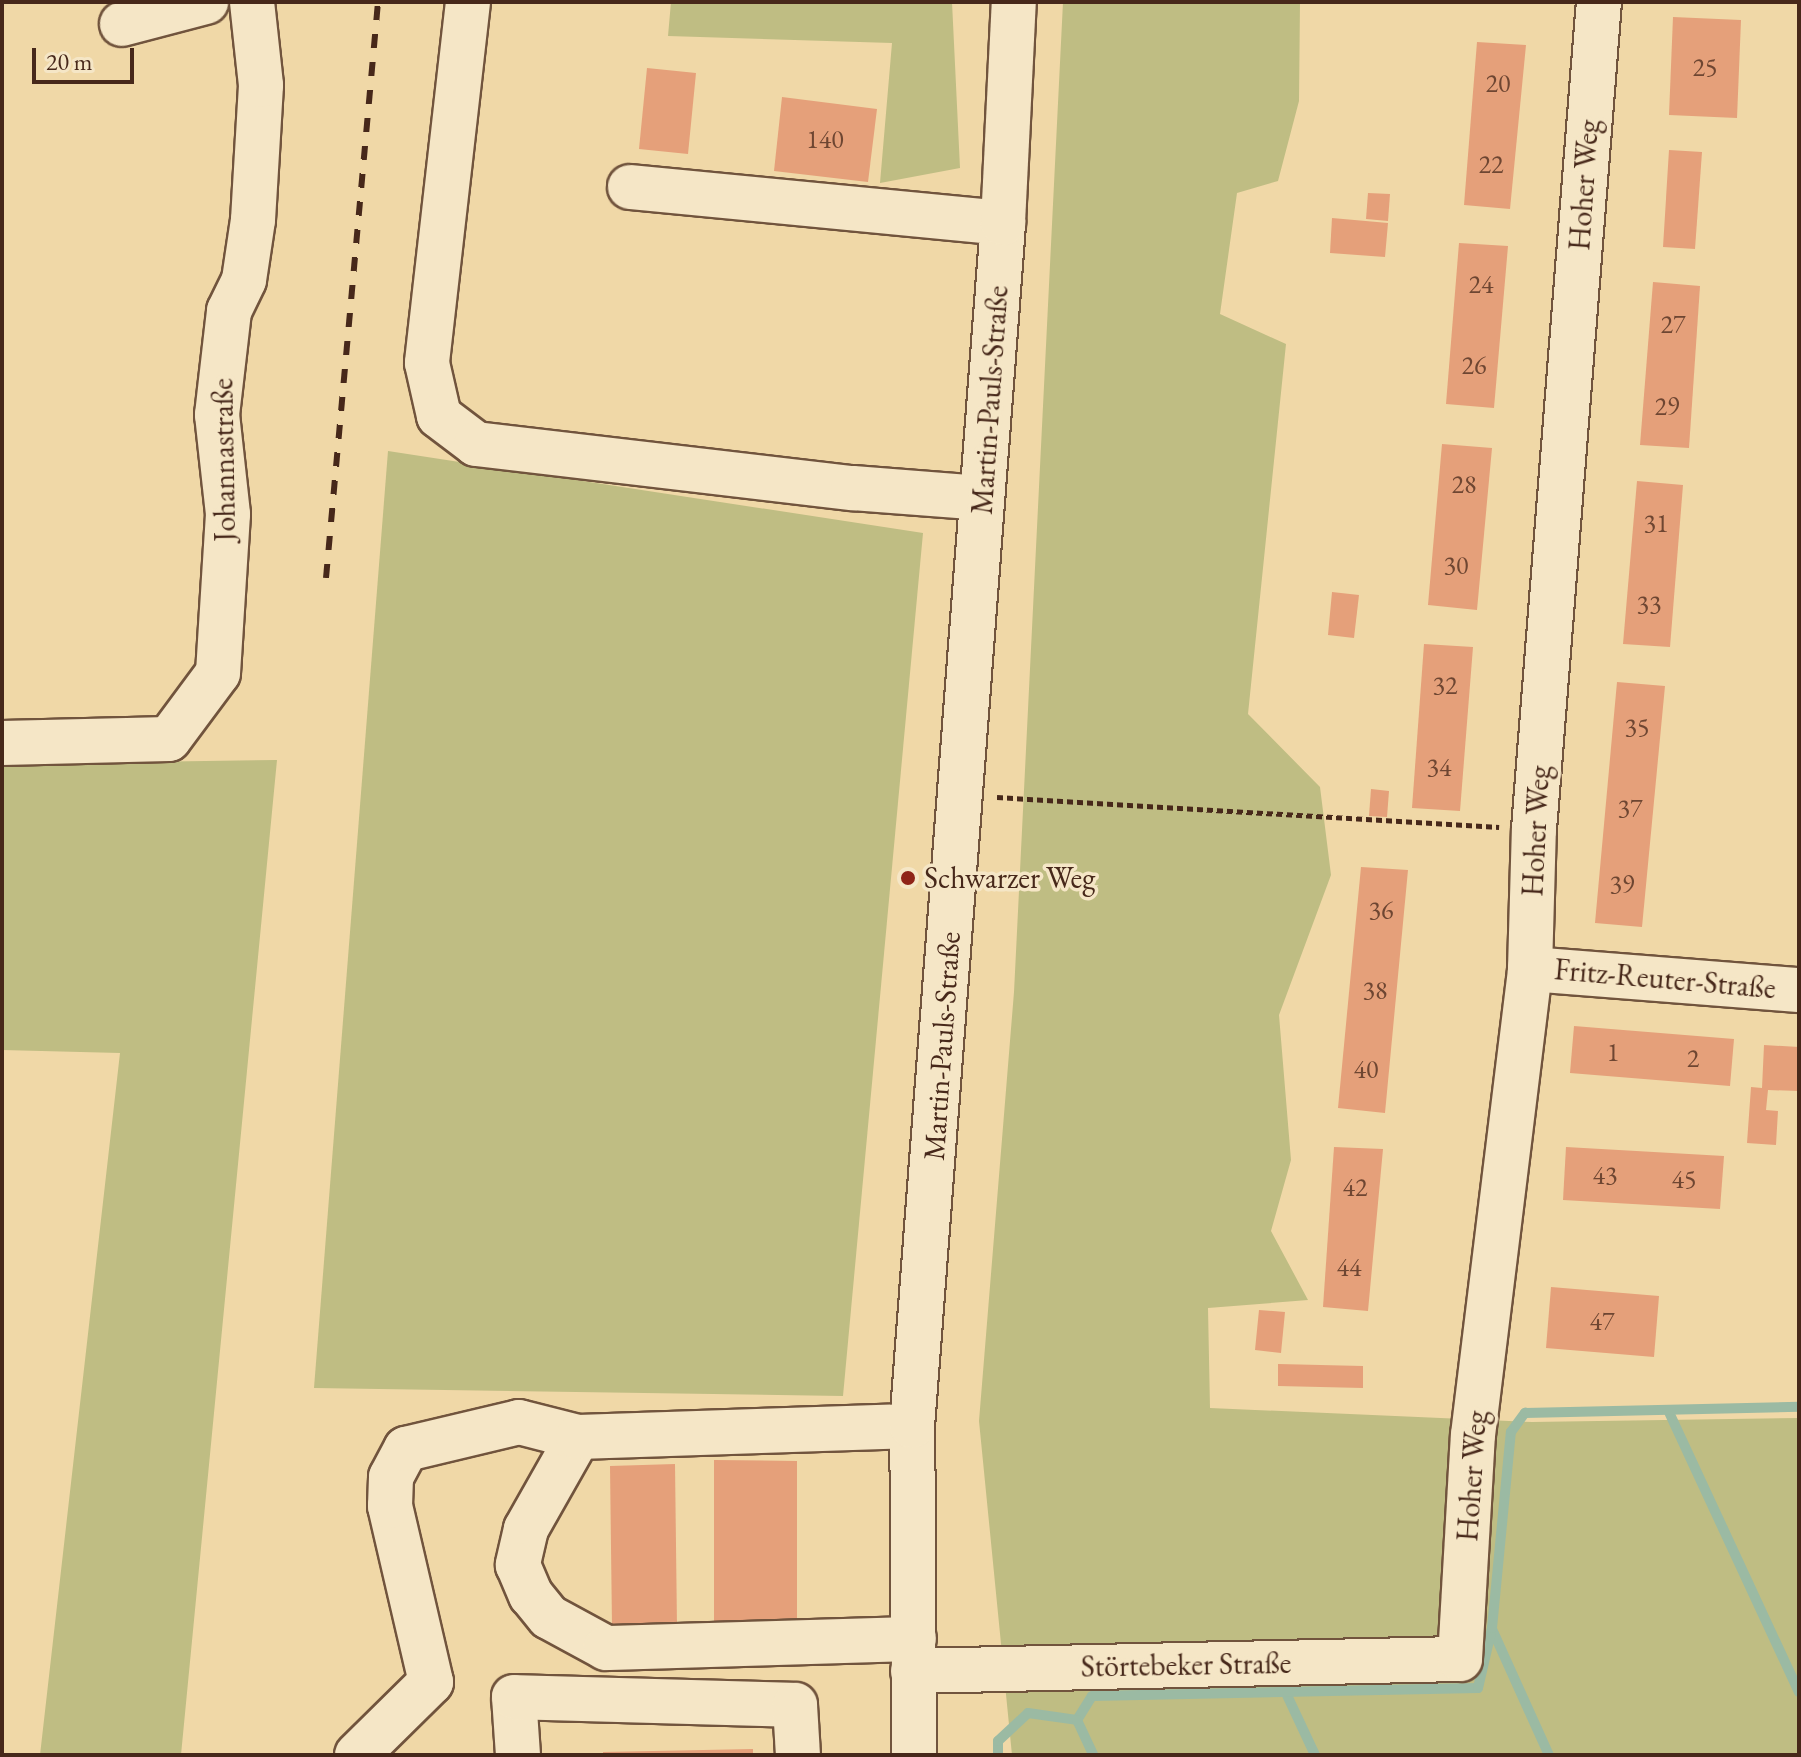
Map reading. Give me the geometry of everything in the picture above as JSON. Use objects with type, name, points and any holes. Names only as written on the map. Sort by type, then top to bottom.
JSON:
[{"type":"street","points":[[122,24],[206,2]]},
{"type":"street","name":"Johannastraße","points":[[2,743],[169,739],[218,673],[228,514],[217,415],[229,311],[244,280],[253,220],[261,85],[252,2]]},
{"type":"street","points":[[468,2],[427,363],[439,416],[476,444],[853,488],[982,498]]},
{"type":"street","name":"Martin-Pauls-Straße","points":[[914,1755],[912,1426],[1003,223],[1014,2]]},
{"type":"street","name":"Hoher Weg","points":[[1460,1659],[1473,1435],[1530,969],[1534,829],[1599,2]]},
{"type":"street","points":[[630,187],[1003,223]]},
{"type":"street","name":"Fritz-Reuter-Straße","points":[[1530,969],[1799,990]]},
{"type":"street","points":[[357,1755],[431,1682],[390,1506],[391,1477],[406,1449],[519,1422],[578,1437],[912,1426]]},
{"type":"street","name":"Störtebeker Straße","points":[[578,1437],[526,1529],[518,1565],[531,1595],[549,1617],[606,1648],[913,1655],[1460,1659]]},
{"type":"street","points":[[518,1755],[514,1697],[795,1705],[798,1755]]},
{"type":"path","points":[[960,795],[1534,829]]},
{"type":"shaded area","points":[[671,2],[952,2],[960,168],[880,183],[892,43],[668,36]]},
{"type":"shaded area","points":[[1063,2],[1300,2],[1299,101],[1278,181],[1237,193],[1220,314],[1286,344],[1248,714],[1320,787],[1331,875],[1279,1015],[1291,1160],[1271,1231],[1308,1300],[1208,1308],[1210,1408],[1532,1422],[1799,1418],[1799,1755],[1012,1755],[979,1421],[1014,992]]},
{"type":"shaded area","points":[[388,451],[923,533],[843,1396],[314,1388]]},
{"type":"shaded area","points":[[277,760],[181,1755],[40,1755],[120,1053],[2,1050],[2,764]]},
{"type":"building","points":[[1673,17],[1741,20],[1737,118],[1669,115]]},
{"type":"building","points":[[1477,42],[1526,45],[1510,209],[1464,205]]},
{"type":"building","points":[[647,68],[696,73],[688,154],[639,149]]},
{"type":"building","points":[[782,97],[877,109],[868,182],[774,171]]},
{"type":"building","points":[[1669,150],[1702,152],[1695,249],[1663,247]]},
{"type":"building","points":[[1368,193],[1390,194],[1388,221],[1366,219]]},
{"type":"building","points":[[1332,218],[1388,223],[1385,257],[1330,253]]},
{"type":"building","points":[[1459,243],[1508,246],[1494,408],[1446,404]]},
{"type":"building","points":[[1653,282],[1700,286],[1689,448],[1640,445]]},
{"type":"building","points":[[1442,444],[1492,448],[1477,610],[1428,605]]},
{"type":"building","points":[[1637,481],[1683,485],[1670,647],[1623,644]]},
{"type":"building","points":[[1332,592],[1359,595],[1354,638],[1328,635]]},
{"type":"building","points":[[1424,644],[1473,647],[1460,811],[1412,808]]},
{"type":"building","points":[[1617,682],[1665,686],[1642,927],[1595,923]]},
{"type":"building","points":[[1371,789],[1389,791],[1387,817],[1369,816]]},
{"type":"building","points":[[1361,867],[1408,870],[1385,1113],[1338,1108]]},
{"type":"building","points":[[1574,1026],[1734,1039],[1730,1086],[1570,1073]]},
{"type":"building","points":[[1764,1045],[1799,1047],[1799,1091],[1768,1090],[1766,1110],[1778,1111],[1776,1145],[1747,1143],[1751,1087],[1762,1088]]},
{"type":"building","points":[[1334,1147],[1383,1149],[1368,1311],[1323,1307]]},
{"type":"building","points":[[1566,1147],[1724,1156],[1720,1209],[1563,1200]]},
{"type":"building","points":[[1551,1287],[1659,1296],[1654,1357],[1546,1348]]},
{"type":"building","points":[[1259,1310],[1285,1312],[1281,1353],[1255,1350]]},
{"type":"building","points":[[1278,1364],[1363,1366],[1363,1388],[1278,1386]]},
{"type":"building","points":[[714,1460],[797,1461],[797,1623],[714,1623]]},
{"type":"building","points":[[675,1464],[677,1626],[612,1627],[610,1466]]},
{"type":"building","points":[[753,1749],[753,1755],[603,1755],[603,1752]]},
{"type":"waterway","points":[[1077,1720],[1092,1696],[1478,1688],[1492,1628],[1511,1432],[1525,1413],[1799,1407]]},
{"type":"waterway","points":[[1668,1410],[1799,1692]]},
{"type":"waterway","points":[[1492,1629],[1549,1755]]},
{"type":"waterway","points":[[1286,1693],[1315,1755]]},
{"type":"waterway","points":[[998,1755],[998,1741],[1028,1713],[1077,1720],[1093,1755]]},
{"type":"railway","points":[[326,578],[378,2]]},
{"type":"place","name":"Schwarzer Weg","points":[[908,878]]}]
